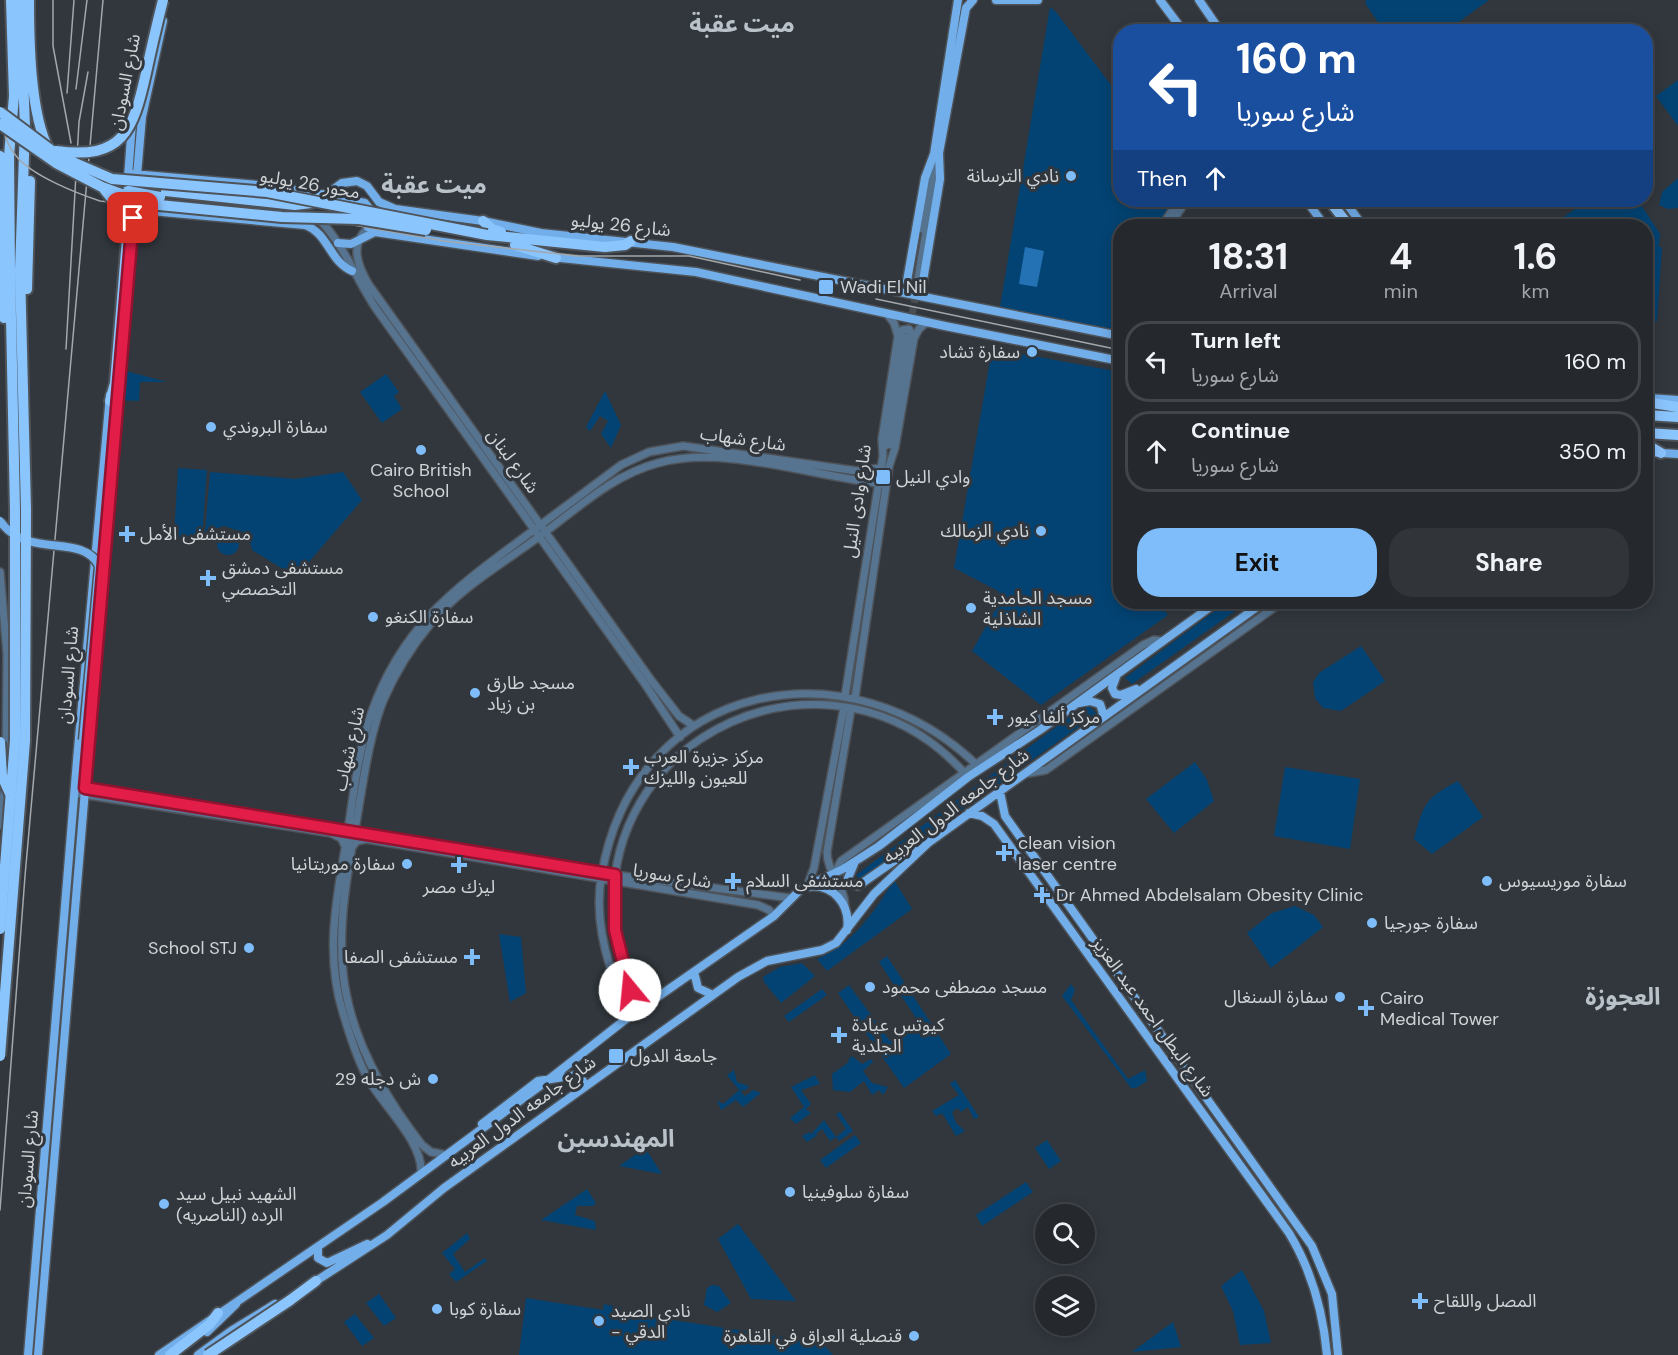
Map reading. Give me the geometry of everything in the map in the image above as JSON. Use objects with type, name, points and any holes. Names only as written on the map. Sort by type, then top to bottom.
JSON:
[{"type":"highway","points":[[0,1056],[25,741],[27,548],[21,314],[24,276],[20,197],[9,156],[14,96],[11,0]]},
{"type":"highway","points":[[0,929],[11,796],[16,668],[11,339],[25,114],[20,0]]},
{"type":"highway","points":[[29,0],[30,44],[38,113],[49,150],[93,153],[110,147],[125,135],[138,110],[161,0]]},
{"type":"highway","name":"محور 26 يوليو","points":[[0,112],[49,150],[96,174],[133,176],[298,196],[523,246],[556,258]]},
{"type":"highway","name":"محور 26 يوليو","points":[[0,124],[33,149],[102,187],[130,199],[160,206],[282,217],[359,219],[400,230],[486,238],[610,247],[631,241]]},
{"type":"highway","points":[[0,159],[1,272],[4,317],[11,339]]},
{"type":"highway","points":[[80,175],[144,195],[304,209],[326,195]]},
{"type":"highway","points":[[133,176],[156,190],[304,209],[318,219]]},
{"type":"highway","points":[[20,197],[30,181]]},
{"type":"highway","points":[[102,187],[118,205],[128,227],[115,383],[110,401]]},
{"type":"highway","points":[[1334,207],[1344,219]]},
{"type":"highway","points":[[483,221],[495,231],[537,241]]},
{"type":"highway","points":[[1653,401],[1678,406]]},
{"type":"highway","points":[[1653,415],[1678,417]]},
{"type":"highway","points":[[1653,433],[1678,435]]},
{"type":"highway","points":[[1653,448],[1661,453]]},
{"type":"highway","points":[[0,742],[2,776],[11,796]]},
{"type":"highway","points":[[208,1355],[316,1281]]},
{"type":"highway","points":[[170,1355],[210,1324],[218,1313]]},
{"type":"main road","name":"شارع السودان","points":[[133,176],[132,114],[161,0]]},
{"type":"main road","name":"شارع السودان","points":[[28,1355],[41,1194],[84,792],[133,176],[142,117],[168,0]]},
{"type":"main road","points":[[915,280],[940,179],[936,156],[958,0]]},
{"type":"main road","points":[[926,298],[915,280],[925,178],[936,156],[966,8],[973,0]]},
{"type":"main road","points":[[996,0],[1038,0]]},
{"type":"main road","points":[[1160,0],[1179,24]]},
{"type":"main road","points":[[1190,0],[1201,3],[1215,24]]},
{"type":"main road","points":[[955,14],[965,16]]},
{"type":"main road","points":[[133,176],[269,186],[364,203],[369,208],[368,227]]},
{"type":"main road","name":"شارع 26 يوليو","points":[[326,195],[342,183],[353,181],[367,186],[375,198],[387,207],[408,212],[483,221],[547,234],[631,241],[722,255],[1113,335]]},
{"type":"main road","name":"شارع السودان","points":[[38,1355],[76,760],[130,209]]},
{"type":"main road","points":[[130,209],[305,225],[318,232],[344,267],[352,271]]},
{"type":"main road","points":[[400,230],[399,220],[408,212]]},
{"type":"main road","points":[[338,243],[351,244],[373,232],[400,230],[556,258],[696,272],[887,314],[1113,359]]},
{"type":"main road","points":[[1653,400],[1678,400]]},
{"type":"main road","points":[[1653,452],[1678,454]]},
{"type":"main road","points":[[0,520],[17,538],[82,550],[93,557],[99,566],[83,740],[76,760]]},
{"type":"main road","name":"شارع جامعه الدول العربيه","points":[[159,1355],[218,1313],[318,1248],[421,1174],[626,1019],[774,916],[790,898],[805,886],[834,874],[858,860],[966,775],[1076,704],[1207,609]]},
{"type":"main road","name":"شارع جامعه الدول العربيه","points":[[198,1355],[231,1330],[316,1281],[387,1235],[444,1188],[712,995],[767,961],[830,947],[847,930],[874,894],[921,849],[1254,609]]},
{"type":"main road","points":[[1118,674],[1112,688],[1118,695],[1148,684]]},
{"type":"main road","points":[[1076,704],[1090,701],[1100,704],[1103,713],[1101,718]]},
{"type":"main road","name":"شارع البطل احمد عبد العزيز","points":[[1000,792],[1005,816],[1312,1246],[1332,1294],[1338,1355]]},
{"type":"main road","points":[[969,813],[982,816],[994,824],[997,818],[1005,816]]},
{"type":"main road","name":"شارع البطل احمد عبد العزيز","points":[[994,824],[1300,1253],[1315,1289],[1327,1355]]},
{"type":"main road","points":[[858,860],[852,866],[848,878],[850,883],[858,886],[897,859],[921,849]]},
{"type":"main road","points":[[805,886],[827,889],[844,905],[848,913],[847,930]]},
{"type":"main road","points":[[694,972],[698,988],[712,995]]},
{"type":"main road","points":[[621,1060],[628,1069]]},
{"type":"main road","points":[[552,1077],[577,1075],[583,1081],[581,1089]]},
{"type":"main road","points":[[1199,1110],[1209,1103]]},
{"type":"main road","points":[[33,1355],[44,1215],[41,1194]]},
{"type":"main road","points":[[318,1248],[318,1258],[327,1263],[387,1235]]},
{"type":"main road","points":[[1315,1289],[1321,1293],[1332,1294]]},
{"type":"main road","points":[[178,1355],[223,1320],[238,1301]]},
{"type":"main road","points":[[1322,1320],[1325,1313],[1335,1309]]},
{"type":"main road","points":[[189,1355],[221,1332],[231,1330]]},
{"type":"street","name":"شارع لبنان","points":[[375,198],[374,218],[361,239],[356,254],[356,262],[375,299],[543,546],[673,723],[680,737]]},
{"type":"street","points":[[1172,219],[1182,207]]},
{"type":"street","name":"شارع لبنان","points":[[318,219],[338,243],[352,271],[546,531],[679,716],[694,726]]},
{"type":"street","points":[[887,314],[906,337]]},
{"type":"street","name":"شارع وادى النيل","points":[[845,696],[883,456],[882,439],[906,337],[927,322]]},
{"type":"street","name":"شارع وادى النيل","points":[[855,698],[886,484],[895,448],[906,337]]},
{"type":"street","name":"شارع شهاب","points":[[354,816],[358,765],[371,713],[402,650],[446,597],[623,464],[660,449],[700,447],[865,472],[880,468]]},
{"type":"street","name":"شارع شهاب","points":[[422,1152],[367,1060],[346,994],[341,934],[351,831],[376,723],[391,685],[407,657],[431,624],[460,594],[624,476],[650,465],[680,458],[727,458],[886,484]]},
{"type":"street","points":[[864,481],[867,477],[865,472]]},
{"type":"street","points":[[543,546],[551,540]]},
{"type":"street","points":[[0,572],[7,654],[8,720],[0,825]]},
{"type":"street","points":[[1024,774],[1046,770],[1272,609]]},
{"type":"street","points":[[1231,625],[1236,634]]},
{"type":"street","points":[[626,1019],[626,1009],[609,964],[602,930],[601,876],[614,829],[632,792],[644,775],[680,737],[694,726],[741,703],[759,698],[802,693],[845,696],[901,712],[952,743],[979,767],[1143,645],[1154,640],[1163,641]]},
{"type":"street","points":[[759,698],[758,704],[763,710]]},
{"type":"street","points":[[741,703],[746,715]]},
{"type":"street","points":[[647,1004],[630,988],[617,942],[614,878],[623,839],[653,781],[695,742],[746,715],[763,710],[803,704],[848,708],[904,727],[945,754],[966,775],[841,861],[834,874]]},
{"type":"street","points":[[844,905],[842,891],[827,852],[848,708]]},
{"type":"street","points":[[805,886],[817,853],[848,708]]},
{"type":"street","points":[[673,723],[678,721],[679,716]]},
{"type":"street","points":[[945,754],[952,749],[952,743]]},
{"type":"street","points":[[644,775],[648,781],[653,781]]},
{"type":"street","name":"شارع سوريا","points":[[74,790],[331,833],[341,838],[349,847],[357,841],[366,839],[408,843]]},
{"type":"street","points":[[0,791],[1,811]]},
{"type":"street","name":"شارع سوريا","points":[[84,792],[351,831],[614,878],[758,905],[769,910],[774,916]]},
{"type":"street","points":[[632,792],[639,792],[643,798]]},
{"type":"street","points":[[817,853],[827,852]]},
{"type":"street","name":"شارع سوريا","points":[[614,878],[790,898]]},
{"type":"street","points":[[0,897],[7,900],[17,890]]},
{"type":"street","points":[[0,921],[10,922],[14,933]]},
{"type":"street","points":[[620,994],[627,994],[630,988]]},
{"type":"street","points":[[421,1174],[422,1152],[447,1155]]},
{"type":"shaded area","points":[[1366,0],[1489,0],[1456,24],[1379,24],[1365,3]]},
{"type":"shaded area","name":"نادي الترسانة","points":[[1050,7],[1113,88],[1113,207],[1172,207],[1164,219],[1113,219],[1113,329],[1000,307]]},
{"type":"shaded area","points":[[1678,80],[1678,126],[1656,96]]},
{"type":"shaded area","points":[[1678,178],[1678,208],[1668,209],[1659,205],[1662,192]]},
{"type":"shaded area","points":[[1578,207],[1643,207],[1650,219],[1561,219]]},
{"type":"shaded area","points":[[1653,223],[1660,234],[1659,247],[1662,247],[1657,321],[1653,321]]},
{"type":"shaded area","points":[[1025,247],[1044,251],[1037,287],[1019,284]]},
{"type":"shaded area","name":"نادي الزمالك","points":[[995,349],[1113,371],[1113,609],[1163,609],[1168,615],[1041,705],[972,651],[1002,598],[998,591],[954,568],[991,355],[994,355]]},
{"type":"shaded area","points":[[122,370],[167,382],[140,382],[139,401],[119,400]]},
{"type":"shaded area","points":[[386,374],[399,392],[394,396],[402,409],[382,423],[360,392]]},
{"type":"shaded area","points":[[605,391],[621,425],[611,448],[601,434],[608,421],[600,416],[590,431],[586,427]]},
{"type":"shaded area","points":[[178,468],[207,470],[202,539],[174,537]]},
{"type":"shaded area","points":[[210,472],[296,479],[343,472],[362,500],[296,577],[252,550],[248,534],[224,526],[205,532]]},
{"type":"shaded area","points":[[228,533],[236,536],[239,544],[236,552],[228,555],[220,552],[217,544],[220,536]]},
{"type":"shaded area","points":[[1218,609],[1238,609],[1132,684],[1125,678]]},
{"type":"shaded area","points":[[1361,646],[1385,681],[1341,711],[1323,708],[1315,698],[1313,682],[1319,673]]},
{"type":"shaded area","points":[[1087,704],[1097,714],[861,881],[856,875]]},
{"type":"shaded area","points":[[1195,762],[1207,780],[1214,801],[1174,833],[1146,799]]},
{"type":"shaded area","points":[[1285,767],[1360,779],[1350,849],[1274,836]]},
{"type":"shaded area","points":[[1458,781],[1483,817],[1432,854],[1414,839],[1420,818],[1427,804],[1438,792]]},
{"type":"shaded area","points":[[894,880],[912,909],[827,971],[817,959],[830,953],[852,936],[879,904]]},
{"type":"shaded area","points":[[1295,906],[1314,915],[1323,927],[1271,968],[1247,933],[1272,913]]},
{"type":"shaded area","points":[[499,934],[521,937],[526,993],[510,1002]]},
{"type":"shaded area","points":[[887,956],[951,1054],[904,1088],[838,993],[849,985],[890,1041],[918,1021],[879,962]]},
{"type":"shaded area","points":[[802,963],[815,976],[781,1003],[764,982],[763,977],[780,967]]},
{"type":"shaded area","points":[[1071,984],[1075,990],[1071,1000],[1128,1079],[1145,1070],[1147,1081],[1136,1088],[1131,1088],[1062,996]]},
{"type":"shaded area","points":[[822,989],[827,995],[789,1022],[784,1016]]},
{"type":"shaded area","points":[[852,1056],[862,1064],[871,1059],[873,1062],[863,1071],[872,1083],[888,1087],[883,1095],[879,1090],[872,1095],[864,1081],[850,1092],[833,1090],[832,1074],[849,1062]]},
{"type":"shaded area","points":[[734,1070],[737,1082],[749,1086],[746,1090],[740,1091],[745,1096],[753,1090],[761,1093],[743,1107],[736,1100],[721,1110],[717,1100],[723,1104],[739,1090],[727,1075]]},
{"type":"shaded area","points":[[815,1075],[820,1084],[801,1090],[811,1104],[806,1109],[811,1113],[796,1124],[790,1118],[804,1107],[791,1087]]},
{"type":"shaded area","points":[[955,1080],[979,1117],[974,1119],[968,1107],[961,1112],[958,1108],[952,1112],[956,1123],[965,1131],[956,1136],[942,1113],[936,1116],[932,1111],[959,1095],[950,1084]]},
{"type":"shaded area","points":[[840,1112],[853,1131],[839,1141],[836,1137],[846,1129],[836,1114]]},
{"type":"shaded area","points":[[824,1120],[836,1137],[830,1141],[822,1129],[815,1135],[818,1135],[807,1142],[802,1136],[809,1132],[811,1134]]},
{"type":"shaded area","points":[[855,1135],[861,1143],[826,1168],[820,1160]]},
{"type":"shaded area","points":[[1047,1140],[1061,1161],[1049,1169],[1035,1148]]},
{"type":"shaded area","points":[[645,1148],[662,1174],[619,1166]]},
{"type":"shaded area","points":[[1026,1182],[1033,1192],[982,1226],[976,1215]]},
{"type":"shaded area","points":[[587,1189],[596,1203],[593,1206],[577,1206],[575,1215],[595,1221],[596,1230],[541,1220]]},
{"type":"shaded area","points":[[738,1224],[796,1301],[751,1299],[718,1239]]},
{"type":"shaded area","points":[[467,1233],[470,1239],[453,1254],[465,1272],[485,1258],[487,1261],[456,1282],[449,1274],[455,1269],[442,1253]]},
{"type":"shaded area","points":[[1242,1270],[1264,1311],[1271,1343],[1240,1345],[1233,1311],[1221,1286]]},
{"type":"shaded area","points":[[712,1285],[719,1286],[731,1303],[717,1312],[704,1305],[707,1288]]},
{"type":"shaded area","points":[[379,1294],[396,1318],[384,1326],[366,1303]]},
{"type":"shaded area","name":"نادي الصيد - الدقي","points":[[526,1298],[603,1310],[604,1304],[621,1308],[621,1312],[822,1343],[833,1355],[519,1355]]},
{"type":"shaded area","points":[[355,1314],[374,1338],[362,1346],[344,1322]]},
{"type":"shaded area","points":[[1173,1322],[1181,1347],[1132,1352]]},
{"type":"tunnel","points":[[909,334],[916,292]]},
{"type":"railway","points":[[53,0],[53,46],[71,143]]},
{"type":"railway","points":[[67,93],[74,0]]},
{"type":"railway","points":[[76,89],[87,0]]},
{"type":"railway","points":[[0,1210],[25,876],[103,0]]},
{"type":"railway","points":[[66,349],[79,122],[88,72]]},
{"type":"railway","points":[[0,118],[6,139],[24,164],[56,183],[100,201],[275,220],[348,224],[444,241],[578,256],[689,256],[800,280]]},
{"type":"railway","points":[[876,299],[1113,349]]},
{"type":"place","name":"نادي الترسانة","points":[[1071,176]]},
{"type":"place","name":"Wadi El Nil","points":[[826,287]]},
{"type":"place","name":"سفارة تشاد","points":[[1032,352]]},
{"type":"place","name":"سفارة البروندي","points":[[211,427]]},
{"type":"place","name":"Cairo British School","points":[[421,450]]},
{"type":"place","name":"وادي النيل","points":[[883,477]]},
{"type":"place","name":"نادي الزمالك","points":[[1041,531]]},
{"type":"place","name":"مستشفى الأمل","points":[[127,534]]},
{"type":"place","name":"مستشفى دمشق التخصصي","points":[[208,578]]},
{"type":"place","name":"مسجد الحامدية الشاذلية","points":[[971,608]]},
{"type":"place","name":"سفارة الكنغو","points":[[373,617]]},
{"type":"place","name":"مسجد طارق بن زياد","points":[[475,693]]},
{"type":"place","name":"مركز ألفا كيور","points":[[995,717]]},
{"type":"place","name":"مركز جزيرة العرب للعيون والليزك","points":[[631,767]]},
{"type":"place","name":"clean vision laser centre","points":[[1004,853]]},
{"type":"place","name":"سفارة موريتانيا","points":[[407,864]]},
{"type":"place","name":"ليزك مصر","points":[[459,865]]},
{"type":"place","name":"مستشفى السلام","points":[[733,881]]},
{"type":"place","name":"سفارة موريسيوس","points":[[1487,881]]},
{"type":"place","name":"Dr Ahmed Abdelsalam Obesity Clinic","points":[[1042,895]]},
{"type":"place","name":"سفارة جورجيا","points":[[1372,923]]},
{"type":"place","name":"School STJ","points":[[249,948]]},
{"type":"place","name":"مستشفى الصفا","points":[[472,957]]},
{"type":"place","name":"مسجد مصطفى محمود","points":[[870,987]]},
{"type":"place","name":"سفارة السنغال","points":[[1340,997]]},
{"type":"place","name":"Cairo Medical Tower","points":[[1366,1008]]},
{"type":"place","name":"كيوتس عيادة الجلدية","points":[[839,1035]]},
{"type":"place","name":"جامعة الدول","points":[[616,1056]]},
{"type":"place","name":"29 ش دجله","points":[[433,1079]]},
{"type":"place","name":"سفارة سلوفينيا","points":[[790,1192]]},
{"type":"place","name":"الشهيد نبيل سيد الرده (الناصريه)","points":[[164,1204]]},
{"type":"place","name":"المصل واللقاح","points":[[1420,1301]]},
{"type":"place","name":"سفارة كوبا","points":[[437,1309]]},
{"type":"place","name":"نادي الصيد - الدقي","points":[[599,1321]]},
{"type":"place","name":"قنصلية العراق في القاهرة","points":[[914,1336]]},
{"type":"district","name":"ميت عقبة","points":[[742,24]]},
{"type":"district","name":"ميت عقبة","points":[[434,185]]},
{"type":"district","name":"العجوزة","points":[[1623,997]]},
{"type":"district","name":"المهندسين","points":[[616,1139]]},
{"type":"route","points":[[133,218],[85,788],[615,875],[613,906],[615,930],[619,954],[630,990]]}]
